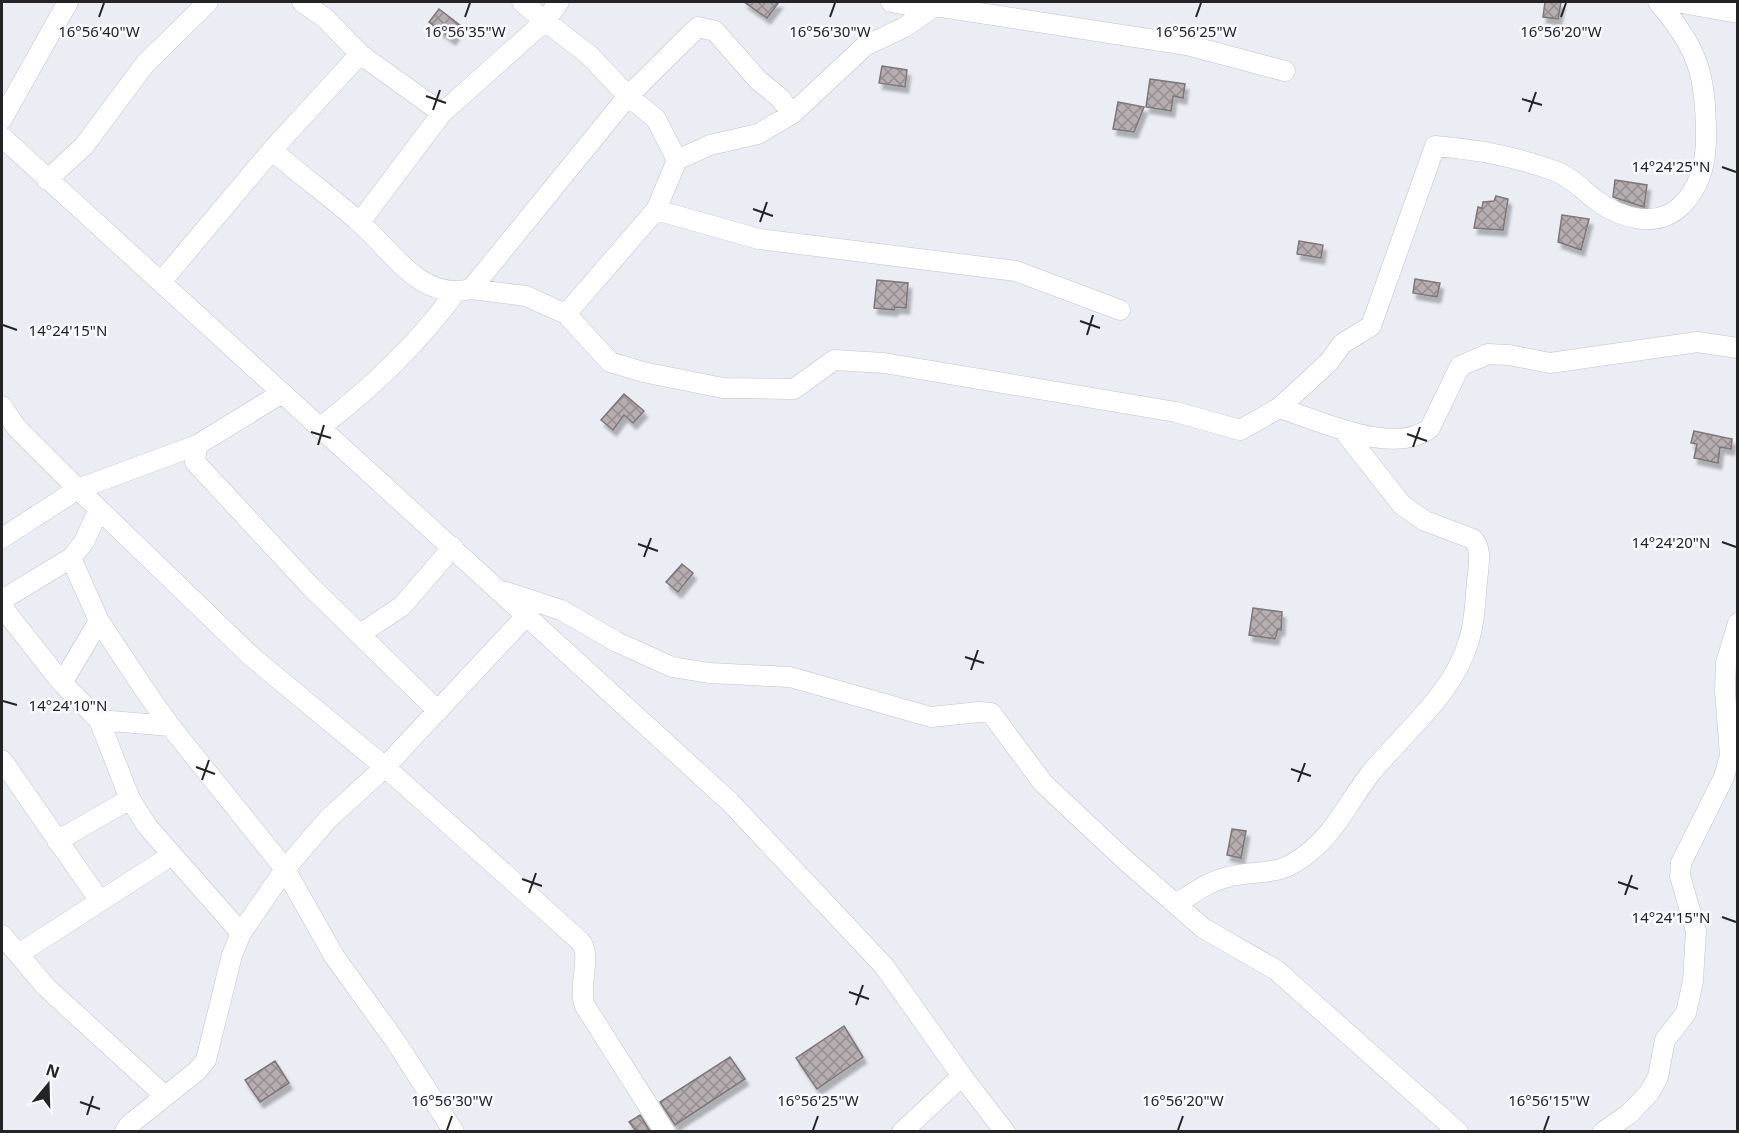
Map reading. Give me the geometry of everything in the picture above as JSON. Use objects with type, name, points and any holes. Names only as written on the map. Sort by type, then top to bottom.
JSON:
[{"type":"street","points":[[2,119],[68,2]]},
{"type":"street","points":[[47,180],[84,146],[145,64],[208,2]]},
{"type":"street","points":[[302,2],[325,18],[360,54],[442,113]]},
{"type":"street","points":[[522,2],[590,54],[628,96],[656,119],[676,160]]},
{"type":"street","points":[[360,222],[442,113],[544,21],[559,2]]},
{"type":"street","points":[[891,2],[935,6],[1187,45],[1285,70]]},
{"type":"street","points":[[272,150],[360,222],[409,273],[436,288],[526,296],[566,314],[610,362],[643,372],[723,388],[794,388],[834,360],[884,363],[1039,387],[1176,412],[1240,430],[1279,408],[1329,362],[1342,344],[1371,326],[1435,146],[1493,154],[1558,172],[1607,207],[1643,220],[1669,216],[1679,208],[1697,185],[1704,160],[1705,104],[1697,61],[1682,30],[1658,2]]},
{"type":"street","points":[[1682,30],[1678,2],[1737,13]]},
{"type":"street","points":[[566,314],[656,210],[676,160],[710,145],[758,134],[792,114],[866,46],[905,27],[935,6]]},
{"type":"street","points":[[321,427],[370,388],[426,333],[628,96],[698,27],[716,31],[758,80],[780,98],[792,114]]},
{"type":"street","points":[[161,282],[272,150],[360,54]]},
{"type":"street","points":[[2,136],[47,180],[453,547],[738,811],[884,966],[962,1076],[1005,1131]]},
{"type":"street","points":[[656,210],[759,239],[1016,271],[1120,310]]},
{"type":"street","points":[[1279,408],[1343,430],[1391,439],[1423,434],[1436,419],[1460,366],[1488,354],[1509,355],[1550,363],[1697,342],[1737,348]]},
{"type":"street","points":[[2,538],[78,489],[197,445],[282,393]]},
{"type":"street","points":[[2,406],[16,427],[252,657],[385,767],[585,948],[580,991],[585,1006],[664,1131]]},
{"type":"street","points":[[1176,904],[1226,877],[1284,868],[1294,864],[1317,844],[1337,826],[1368,778],[1393,746],[1441,694],[1463,658],[1469,642],[1474,620],[1479,555],[1477,543],[1473,539],[1412,514],[1402,505],[1343,430]]},
{"type":"street","points":[[197,445],[195,462],[311,587],[438,711]]},
{"type":"street","points":[[2,600],[71,558],[84,542],[99,509]]},
{"type":"street","points":[[360,634],[402,606],[453,547]]},
{"type":"street","points":[[71,558],[99,621],[170,726],[285,869],[334,956],[396,1042],[454,1131]]},
{"type":"street","points":[[501,591],[561,610],[618,642],[672,667],[709,673],[790,677],[931,717],[991,713],[1043,783],[1176,904],[1203,928],[1276,970],[1458,1131]]},
{"type":"street","points":[[2,607],[62,683],[99,720],[130,799],[147,826],[241,933]]},
{"type":"street","points":[[125,1131],[129,1125],[197,1071],[206,1060],[232,955],[241,933],[285,869],[328,819],[385,767],[527,615]]},
{"type":"street","points":[[62,683],[99,621]]},
{"type":"street","points":[[1603,1131],[1629,1114],[1649,1093],[1658,1077],[1665,1040],[1686,1013],[1693,981],[1696,931],[1680,876],[1681,863],[1724,777],[1730,756],[1731,733],[1725,691],[1726,663],[1737,623]]},
{"type":"street","points":[[99,720],[170,726]]},
{"type":"street","points":[[2,760],[100,901]]},
{"type":"street","points":[[57,841],[130,799]]},
{"type":"street","points":[[20,953],[172,855]]},
{"type":"street","points":[[2,935],[20,953],[46,987],[165,1096]]},
{"type":"street","points":[[902,1131],[962,1076]]},
{"type":"building","points":[[744,2],[779,2],[767,18]]},
{"type":"building","points":[[1545,2],[1561,2],[1558,19],[1543,17]]},
{"type":"building","points":[[439,9],[461,26],[452,39],[429,22]]},
{"type":"building","points":[[882,66],[907,70],[905,87],[879,83]]},
{"type":"building","points":[[1150,79],[1185,84],[1183,98],[1173,96],[1171,111],[1146,107]]},
{"type":"building","points":[[1118,102],[1144,107],[1134,132],[1113,129]]},
{"type":"building","points":[[1615,180],[1647,185],[1644,207],[1613,197]]},
{"type":"building","points":[[1496,196],[1508,199],[1503,230],[1474,228],[1478,207],[1482,208],[1483,202],[1494,201]]},
{"type":"building","points":[[1562,215],[1589,219],[1581,250],[1558,242]]},
{"type":"building","points":[[1299,241],[1323,245],[1321,258],[1297,254]]},
{"type":"building","points":[[1415,279],[1440,283],[1437,297],[1413,293]]},
{"type":"building","points":[[877,280],[908,283],[906,308],[895,307],[894,310],[874,308]]},
{"type":"building","points":[[624,394],[644,411],[633,423],[624,415],[613,430],[601,420]]},
{"type":"building","points":[[1694,431],[1732,439],[1731,449],[1720,447],[1718,463],[1694,458],[1697,444],[1691,443]]},
{"type":"building","points":[[682,564],[693,573],[678,592],[666,582]]},
{"type":"building","points":[[1253,608],[1282,612],[1281,630],[1278,629],[1275,639],[1249,635]]},
{"type":"building","points":[[1232,829],[1246,831],[1241,858],[1227,855]]},
{"type":"building","points":[[844,1026],[863,1057],[817,1089],[796,1058]]},
{"type":"building","points":[[730,1057],[745,1079],[675,1125],[660,1102]]},
{"type":"building","points":[[275,1061],[289,1083],[260,1102],[245,1080]]},
{"type":"building","points":[[640,1115],[650,1131],[636,1131],[629,1122]]}]
